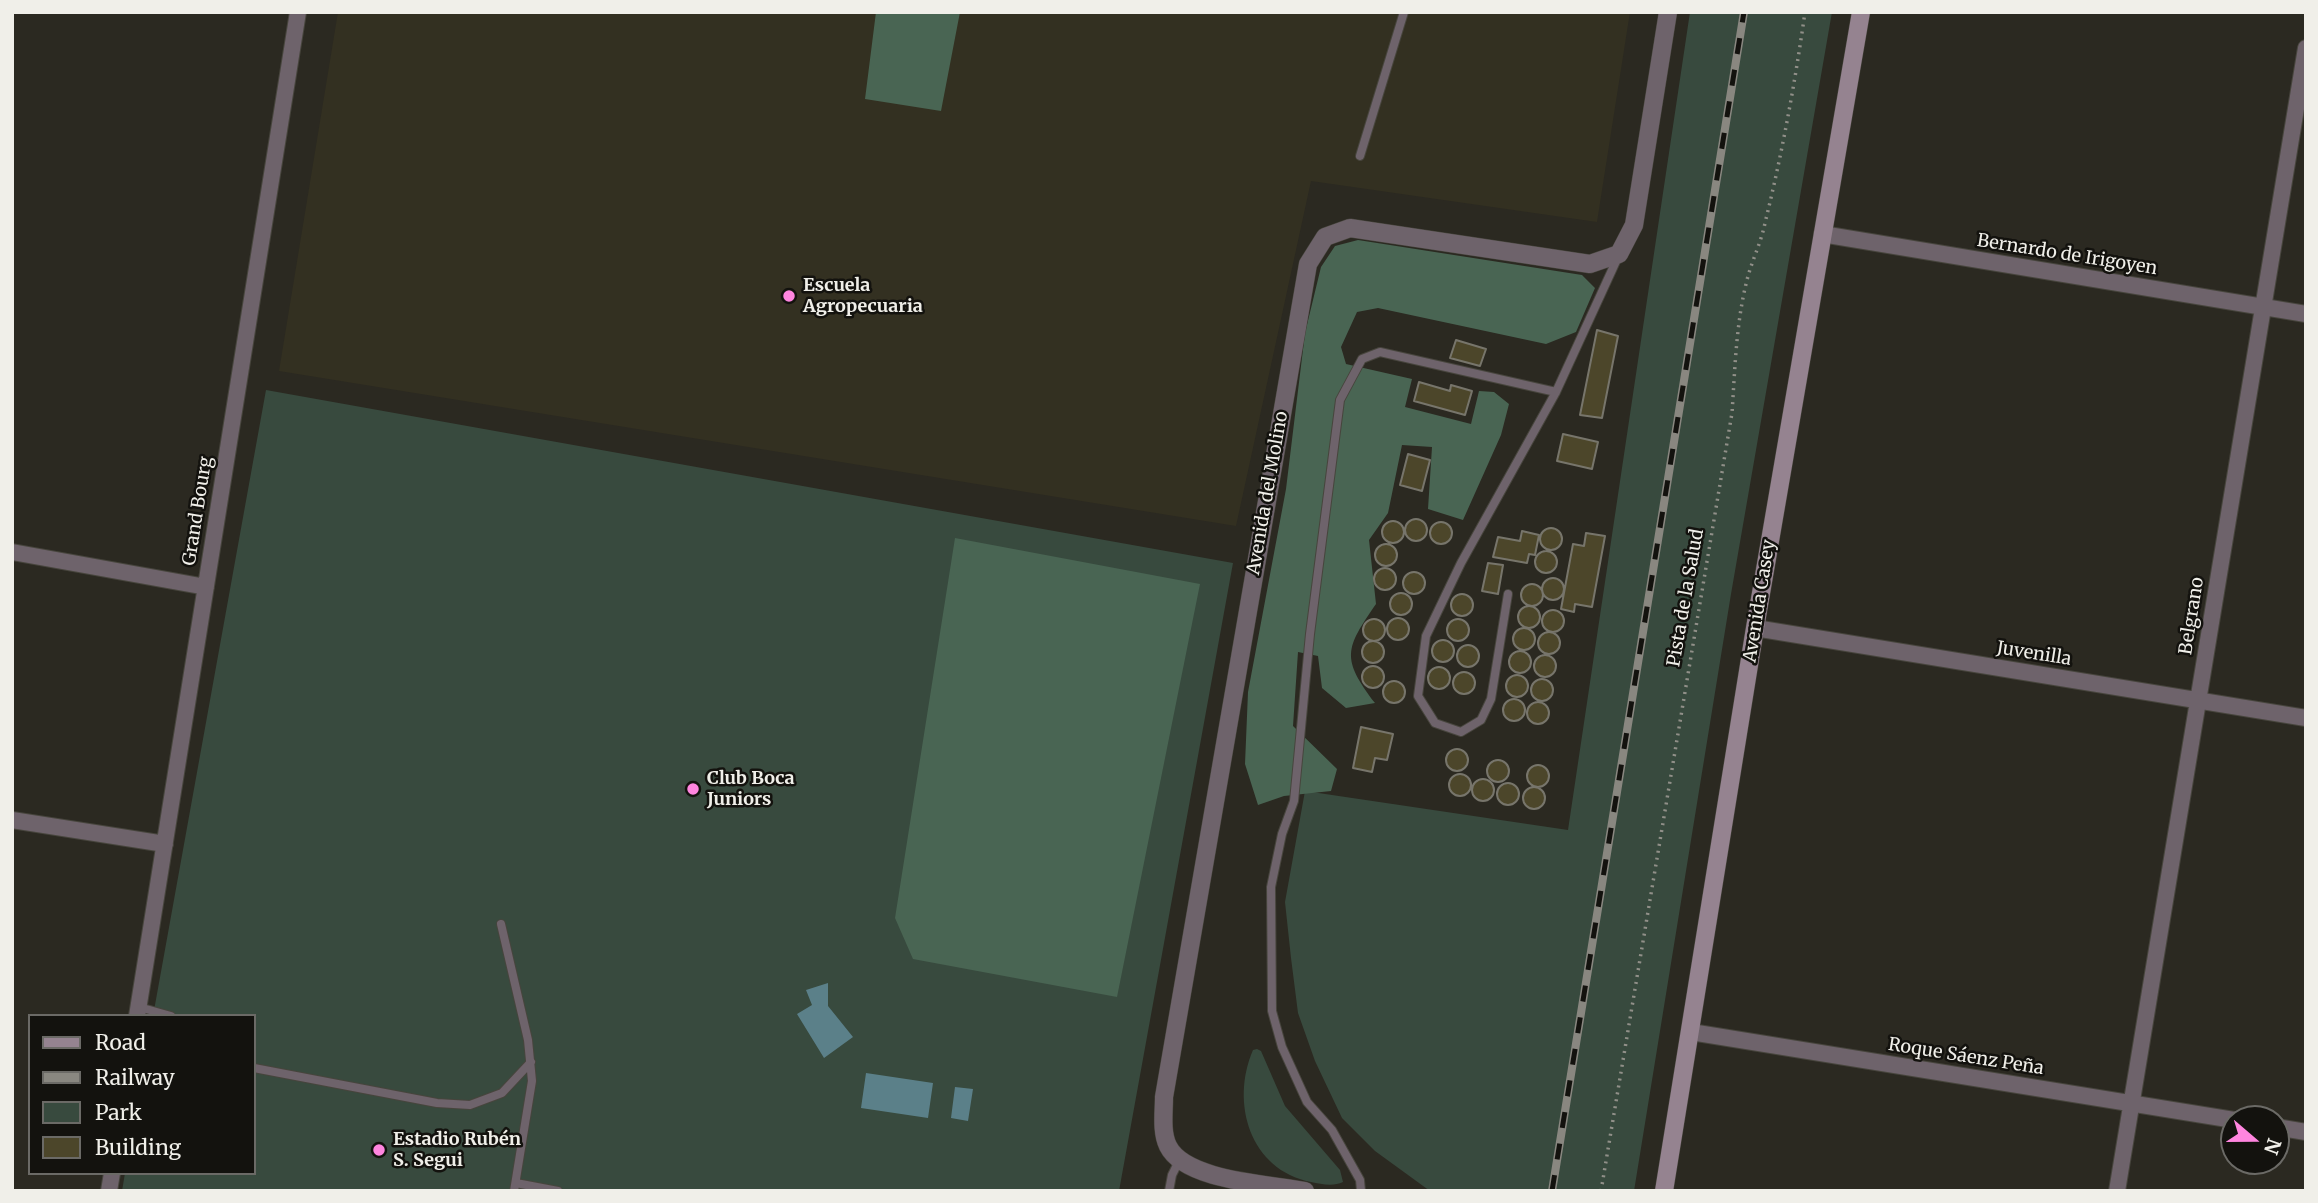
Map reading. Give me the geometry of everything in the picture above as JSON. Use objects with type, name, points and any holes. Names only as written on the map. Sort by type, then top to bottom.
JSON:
[{"type":"main road","name":"Avenida Casey","points":[[1664,1191],[1755,628],[1861,12]]},
{"type":"street","name":"Grand Bourg","points":[[138,1011],[298,12]]},
{"type":"street","points":[[1619,254],[1634,225],[1668,12]]},
{"type":"street","name":"Belgrano","points":[[2117,1191],[2306,48]]},
{"type":"street","name":"Avenida del Molino","points":[[1180,1159],[1168,1148],[1164,1128],[1164,1097],[1308,264],[1325,237],[1350,229],[1590,264],[1619,254]]},
{"type":"street","name":"Bernardo de Irigoyen","points":[[1822,234],[2306,314]]},
{"type":"street","points":[[12,552],[206,587]]},
{"type":"street","name":"Juvenilla","points":[[1755,628],[2306,718]]},
{"type":"street","points":[[12,820],[165,844]]},
{"type":"street","name":"Roque Sáenz Peña","points":[[1691,1032],[2220,1118]]},
{"type":"street","points":[[1180,1159],[1194,1171],[1305,1191]]},
{"type":"lane","points":[[1360,156],[1404,12]]},
{"type":"lane","points":[[1508,594],[1491,699],[1481,720],[1461,732],[1435,723],[1419,696],[1426,636],[1461,563],[1556,392],[1619,254]]},
{"type":"lane","points":[[1361,1191],[1360,1180],[1332,1130],[1307,1102],[1282,1047],[1272,1011],[1271,887],[1282,834],[1294,801],[1310,634],[1340,400],[1362,359],[1380,352],[1556,392]]},
{"type":"lane","points":[[501,925],[528,1040],[533,1081],[515,1187],[558,1191]]},
{"type":"lane","points":[[138,1011],[158,1014]]},
{"type":"lane","points":[[256,1068],[437,1103],[470,1104],[502,1093],[531,1062]]},
{"type":"lane","points":[[1169,1191],[1172,1175],[1180,1159]]},
{"type":"path","name":"Pista de la Salud","points":[[1601,1191],[1732,413],[1738,330],[1747,279],[1765,225],[1776,162],[1792,108],[1805,12]]},
{"type":"shaded area","name":"Escuela Agropecuaria","points":[[338,12],[1630,12],[1597,222],[1311,181],[1236,526],[279,371]]},
{"type":"green space","points":[[876,12],[960,12],[941,111],[865,99]]},
{"type":"green space","points":[[1690,12],[1832,12],[1731,594],[1634,1191],[1430,1191],[1375,1151],[1342,1118],[1315,1061],[1298,1013],[1285,902],[1305,791],[1568,830]]},
{"type":"green space","points":[[1358,240],[1582,275],[1595,288],[1576,332],[1546,344],[1378,308],[1357,312],[1341,347],[1346,364],[1412,379],[1405,407],[1471,424],[1479,391],[1494,392],[1509,404],[1501,435],[1463,520],[1428,509],[1432,447],[1402,445],[1388,513],[1369,540],[1376,604],[1358,632],[1351,653],[1356,675],[1375,703],[1346,708],[1322,688],[1318,656],[1298,652],[1293,726],[1337,769],[1331,791],[1284,796],[1258,805],[1245,764],[1248,692],[1286,489],[1305,333],[1321,267],[1335,246]]},
{"type":"green space","name":"Club Boca Juniors","points":[[266,390],[1233,563],[1119,1191],[122,1191],[125,1175],[256,1175],[256,1014],[153,1014]]},
{"type":"green space","points":[[955,538],[1200,584],[1117,997],[913,959],[895,918]]},
{"type":"green space","points":[[1253,1050],[1261,1051],[1285,1106],[1340,1170],[1343,1182],[1323,1184],[1290,1175],[1273,1164],[1260,1149],[1250,1131],[1245,1112],[1244,1091],[1246,1070]]},
{"type":"water","points":[[828,983],[828,1006],[853,1037],[824,1058],[797,1014],[812,1005],[806,990]]},
{"type":"water","points":[[866,1073],[933,1083],[928,1118],[861,1108]]},
{"type":"water","points":[[955,1087],[973,1089],[968,1121],[951,1118]]},
{"type":"building","points":[[1597,330],[1618,336],[1602,418],[1580,415]]},
{"type":"building","points":[[1456,340],[1486,349],[1480,366],[1450,358]]},
{"type":"building","points":[[1419,382],[1450,391],[1451,385],[1472,391],[1465,415],[1414,401]]},
{"type":"building","points":[[1563,434],[1598,442],[1592,469],[1557,461]]},
{"type":"building","points":[[1408,454],[1430,460],[1422,491],[1400,485]]},
{"type":"building","points":[[1416,519],[1424,522],[1427,530],[1424,538],[1416,541],[1408,538],[1405,530],[1408,522]]},
{"type":"building","points":[[1393,521],[1401,524],[1404,532],[1401,540],[1393,543],[1385,540],[1382,532],[1385,524]]},
{"type":"building","points":[[1441,522],[1449,525],[1452,533],[1449,541],[1441,544],[1433,541],[1430,533],[1433,525]]},
{"type":"building","points":[[1551,528],[1559,531],[1562,539],[1559,547],[1551,550],[1543,547],[1540,539],[1543,531]]},
{"type":"building","points":[[1522,531],[1539,535],[1535,555],[1529,554],[1527,563],[1493,557],[1498,537],[1520,541]]},
{"type":"building","points":[[1586,533],[1605,536],[1592,607],[1575,604],[1574,612],[1561,609],[1573,544],[1584,546]]},
{"type":"building","points":[[1386,544],[1394,547],[1397,555],[1394,563],[1386,566],[1378,563],[1375,555],[1378,547]]},
{"type":"building","points":[[1546,551],[1554,554],[1557,562],[1554,570],[1546,573],[1538,570],[1535,562],[1538,554]]},
{"type":"building","points":[[1488,563],[1503,565],[1498,594],[1482,591]]},
{"type":"building","points":[[1385,568],[1393,571],[1396,579],[1393,587],[1385,590],[1377,587],[1374,579],[1377,571]]},
{"type":"building","points":[[1414,572],[1422,575],[1425,583],[1422,591],[1414,594],[1406,591],[1403,583],[1406,575]]},
{"type":"building","points":[[1553,578],[1561,581],[1564,589],[1561,597],[1553,600],[1545,597],[1542,589],[1545,581]]},
{"type":"building","points":[[1532,584],[1540,587],[1543,595],[1540,603],[1532,606],[1524,603],[1521,595],[1524,587]]},
{"type":"building","points":[[1401,593],[1409,596],[1412,604],[1409,612],[1401,615],[1393,612],[1390,604],[1393,596]]},
{"type":"building","points":[[1462,594],[1470,597],[1473,605],[1470,613],[1462,616],[1454,613],[1451,605],[1454,597]]},
{"type":"building","points":[[1529,606],[1537,609],[1540,617],[1537,625],[1529,628],[1521,625],[1518,617],[1521,609]]},
{"type":"building","points":[[1553,610],[1561,613],[1564,621],[1561,629],[1553,632],[1545,629],[1542,621],[1545,613]]},
{"type":"building","points":[[1398,618],[1406,621],[1409,629],[1406,637],[1398,640],[1390,637],[1387,629],[1390,621]]},
{"type":"building","points":[[1374,619],[1382,622],[1385,630],[1382,638],[1374,641],[1366,638],[1363,630],[1366,622]]},
{"type":"building","points":[[1458,619],[1466,622],[1469,630],[1466,638],[1458,641],[1450,638],[1447,630],[1450,622]]},
{"type":"building","points":[[1524,628],[1532,631],[1535,639],[1532,647],[1524,650],[1516,647],[1513,639],[1516,631]]},
{"type":"building","points":[[1549,632],[1557,635],[1560,643],[1557,651],[1549,654],[1541,651],[1538,643],[1541,635]]},
{"type":"building","points":[[1443,640],[1451,643],[1454,651],[1451,659],[1443,662],[1435,659],[1432,651],[1435,643]]},
{"type":"building","points":[[1373,641],[1381,644],[1384,652],[1381,660],[1373,663],[1365,660],[1362,652],[1365,644]]},
{"type":"building","points":[[1468,645],[1476,648],[1479,656],[1476,664],[1468,667],[1460,664],[1457,656],[1460,648]]},
{"type":"building","points":[[1520,651],[1528,654],[1531,662],[1528,670],[1520,673],[1512,670],[1509,662],[1512,654]]},
{"type":"building","points":[[1545,655],[1553,658],[1556,666],[1553,674],[1545,677],[1537,674],[1534,666],[1537,658]]},
{"type":"building","points":[[1373,666],[1381,669],[1384,677],[1381,685],[1373,688],[1365,685],[1362,677],[1365,669]]},
{"type":"building","points":[[1439,667],[1447,670],[1450,678],[1447,686],[1439,689],[1431,686],[1428,678],[1431,670]]},
{"type":"building","points":[[1464,672],[1472,675],[1475,683],[1472,691],[1464,694],[1456,691],[1453,683],[1456,675]]},
{"type":"building","points":[[1517,675],[1525,678],[1528,686],[1525,694],[1517,697],[1509,694],[1506,686],[1509,678]]},
{"type":"building","points":[[1542,679],[1550,682],[1553,690],[1550,698],[1542,701],[1534,698],[1531,690],[1534,682]]},
{"type":"building","points":[[1394,681],[1402,684],[1405,692],[1402,700],[1394,703],[1386,700],[1383,692],[1386,684]]},
{"type":"building","points":[[1514,699],[1522,702],[1525,710],[1522,718],[1514,721],[1506,718],[1503,710],[1506,702]]},
{"type":"building","points":[[1538,702],[1546,705],[1549,713],[1546,721],[1538,724],[1530,721],[1527,713],[1530,705]]},
{"type":"building","points":[[1361,727],[1393,734],[1387,760],[1375,758],[1372,772],[1353,768]]},
{"type":"building","points":[[1457,749],[1465,752],[1468,760],[1465,768],[1457,771],[1449,768],[1446,760],[1449,752]]},
{"type":"building","points":[[1498,760],[1506,763],[1509,771],[1506,779],[1498,782],[1490,779],[1487,771],[1490,763]]},
{"type":"building","points":[[1538,765],[1546,768],[1549,776],[1546,784],[1538,787],[1530,784],[1527,776],[1530,768]]},
{"type":"building","points":[[1460,774],[1468,777],[1471,785],[1468,793],[1460,796],[1452,793],[1449,785],[1452,777]]},
{"type":"building","points":[[1483,779],[1491,782],[1494,790],[1491,798],[1483,801],[1475,798],[1472,790],[1475,782]]},
{"type":"building","points":[[1508,783],[1516,786],[1519,794],[1516,802],[1508,805],[1500,802],[1497,794],[1500,786]]},
{"type":"building","points":[[1534,787],[1542,790],[1545,798],[1542,806],[1534,809],[1526,806],[1523,798],[1526,790]]},
{"type":"railway","points":[[1552,1191],[1744,12]]},
{"type":"place","name":"Escuela Agropecuaria","points":[[789,296]]},
{"type":"place","name":"Club Boca Juniors","points":[[693,789]]},
{"type":"place","name":"Estadio Rubén S. Segui","points":[[379,1150]]}]
